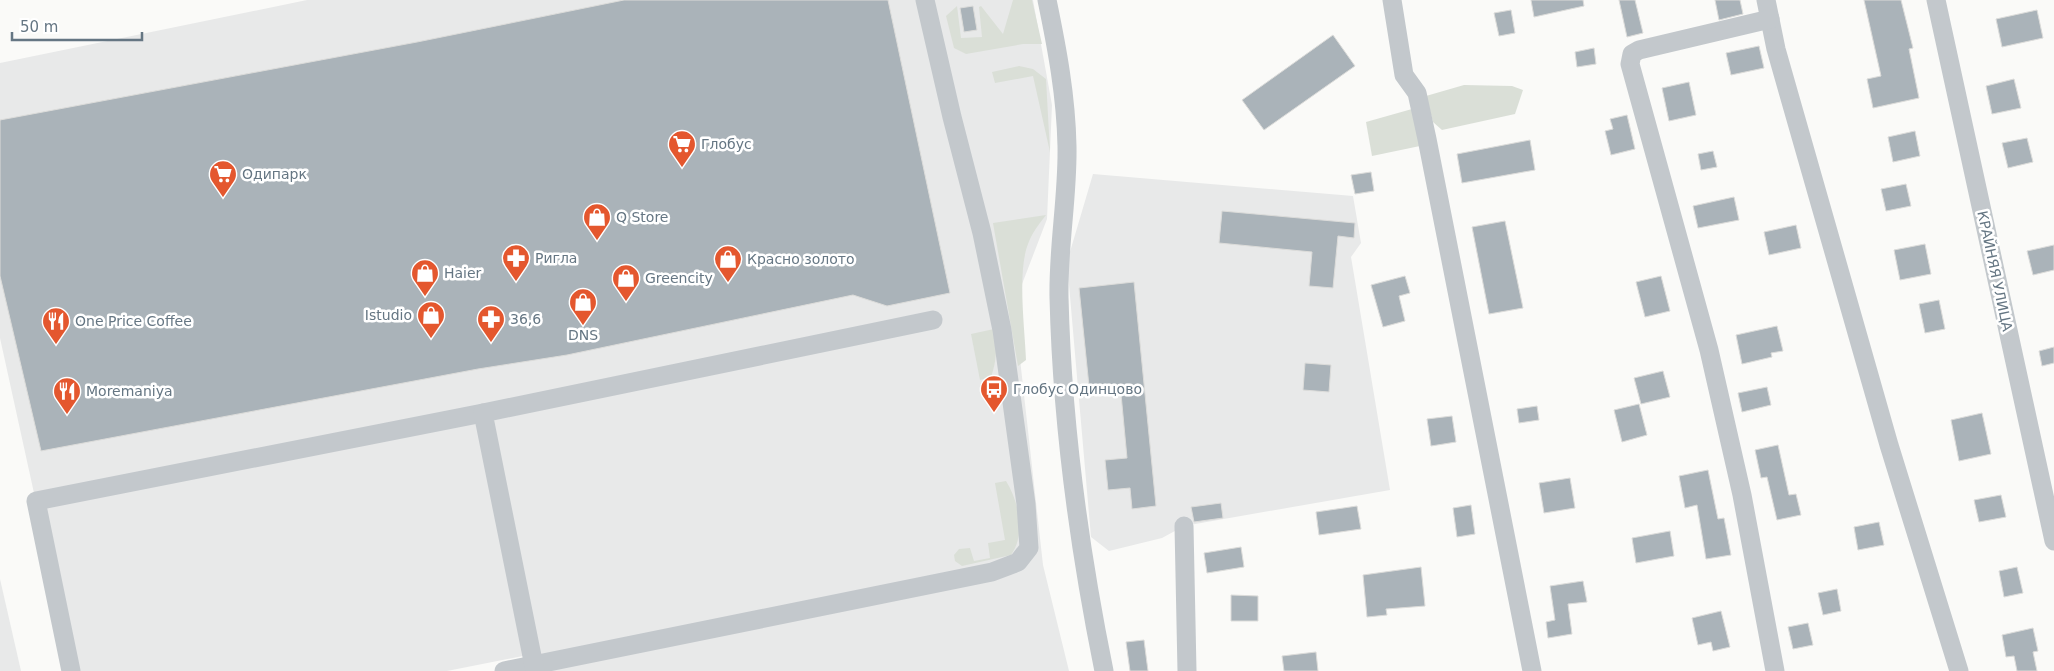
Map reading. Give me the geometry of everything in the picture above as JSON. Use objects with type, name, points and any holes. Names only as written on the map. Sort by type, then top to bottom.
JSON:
[{"type":"street","points":[[504,671],[535,668],[992,572],[1018,562],[1029,548],[1026,504],[1002,330],[982,233],[952,118],[925,0]]},
{"type":"street","points":[[1047,0],[1062,78],[1067,147],[1060,243],[1061,347],[1076,519],[1084,574],[1104,671]]},
{"type":"street","points":[[1392,0],[1404,75],[1417,93],[1427,139],[1532,671]]},
{"type":"street","points":[[1766,0],[1889,445],[1959,671]]},
{"type":"street","name":"КРАЙНЯЯ УЛИЦА","points":[[1936,0],[2054,541]]},
{"type":"street","points":[[1770,19],[1639,50],[1632,54],[1630,64],[1709,350],[1742,495],[1775,671]]},
{"type":"street","points":[[71,671],[36,501],[483,413],[933,320]]},
{"type":"street","points":[[483,413],[535,668]]},
{"type":"street","points":[[1184,526],[1187,671]]},
{"type":"shaded area","points":[[307,0],[1033,0],[1052,105],[1047,219],[1014,305],[1043,565],[1069,671],[543,671],[538,653],[447,671],[73,671],[0,338],[0,63]]},
{"type":"shaded area","points":[[1013,0],[1032,0],[1042,44],[1023,44],[966,54],[954,48],[946,16],[957,6],[961,38],[982,37],[979,7],[981,6],[1003,34]]},
{"type":"shaded area","points":[[1019,66],[1033,69],[1046,79],[1050,152],[1033,76],[995,83],[992,72]]},
{"type":"shaded area","points":[[1464,85],[1512,86],[1523,90],[1515,114],[1442,130],[1433,122],[1426,96]]},
{"type":"shaded area","points":[[1412,109],[1420,146],[1372,156],[1366,122]]},
{"type":"shaded area","points":[[1093,174],[1353,196],[1361,243],[1351,257],[1390,490],[1184,526],[1162,538],[1109,551],[1091,537],[1067,262]]},
{"type":"shaded area","points":[[1046,215],[1032,236],[1025,256],[1022,285],[1026,360],[1018,366],[993,223]]},
{"type":"shaded area","points":[[994,329],[996,353],[993,371],[991,377],[980,380],[971,334]]},
{"type":"shaded area","points":[[1006,481],[1011,489],[1019,518],[1016,547],[1011,555],[962,566],[955,561],[954,555],[959,549],[970,548],[974,561],[990,558],[988,543],[1005,540],[995,483]]},
{"type":"shaded area","points":[[0,579],[21,671],[0,671]]},
{"type":"building","points":[[624,0],[888,0],[950,293],[887,306],[853,295],[567,355],[478,369],[41,451],[0,276],[0,120],[417,42]]},
{"type":"building","points":[[1531,0],[1583,0],[1584,6],[1534,17]]},
{"type":"building","points":[[1619,0],[1635,0],[1643,33],[1627,37]]},
{"type":"building","points":[[1715,0],[1740,0],[1743,14],[1719,20]]},
{"type":"building","points":[[1864,0],[1901,0],[1913,48],[1909,49],[1919,98],[1873,108],[1867,79],[1881,76]]},
{"type":"building","points":[[973,6],[977,30],[964,32],[960,8]]},
{"type":"building","points":[[1511,10],[1515,33],[1499,36],[1494,13]]},
{"type":"building","points":[[2037,10],[2043,38],[2002,47],[1996,19]]},
{"type":"building","points":[[1333,35],[1355,66],[1264,130],[1242,100]]},
{"type":"building","points":[[1759,46],[1764,68],[1731,75],[1726,53]]},
{"type":"building","points":[[1594,48],[1596,64],[1577,67],[1575,52]]},
{"type":"building","points":[[2014,79],[2021,108],[1992,114],[1986,86]]},
{"type":"building","points":[[1689,82],[1696,115],[1669,121],[1662,88]]},
{"type":"building","points":[[1627,115],[1635,149],[1611,155],[1605,131],[1613,129],[1610,119]]},
{"type":"building","points":[[1915,131],[1920,156],[1893,162],[1888,137]]},
{"type":"building","points":[[2027,138],[2033,162],[2008,168],[2002,143]]},
{"type":"building","points":[[1530,140],[1535,170],[1462,183],[1457,154]]},
{"type":"building","points":[[1713,151],[1717,167],[1701,170],[1698,154]]},
{"type":"building","points":[[1371,172],[1374,191],[1355,194],[1351,175]]},
{"type":"building","points":[[1906,184],[1911,206],[1886,211],[1881,189]]},
{"type":"building","points":[[1734,197],[1739,220],[1698,228],[1693,206]]},
{"type":"building","points":[[1222,211],[1355,223],[1354,238],[1338,236],[1333,288],[1309,286],[1312,252],[1219,243]]},
{"type":"building","points":[[1505,221],[1523,308],[1489,314],[1472,227]]},
{"type":"building","points":[[1796,225],[1801,248],[1769,255],[1764,232]]},
{"type":"building","points":[[1925,244],[1931,274],[1900,280],[1894,250]]},
{"type":"building","points":[[2054,245],[2054,270],[2033,275],[2027,251]]},
{"type":"building","points":[[1405,276],[1410,293],[1399,296],[1405,321],[1383,327],[1371,285]]},
{"type":"building","points":[[1661,276],[1670,311],[1645,317],[1636,282]]},
{"type":"building","points":[[1134,282],[1156,506],[1132,509],[1130,488],[1108,490],[1105,460],[1127,458],[1121,394],[1090,396],[1079,288]]},
{"type":"building","points":[[1939,300],[1945,329],[1925,333],[1919,304]]},
{"type":"building","points":[[1777,326],[1783,351],[1771,353],[1772,357],[1742,364],[1736,335]]},
{"type":"building","points":[[2054,347],[2054,363],[2042,366],[2039,351]]},
{"type":"building","points":[[1305,363],[1331,365],[1329,392],[1303,390]]},
{"type":"building","points":[[1663,371],[1670,397],[1641,404],[1634,378]]},
{"type":"building","points":[[1767,387],[1771,405],[1742,412],[1738,393]]},
{"type":"building","points":[[1639,404],[1647,435],[1622,442],[1614,410]]},
{"type":"building","points":[[1537,406],[1539,420],[1519,423],[1517,409]]},
{"type":"building","points":[[1982,413],[1991,454],[1959,461],[1951,420]]},
{"type":"building","points":[[1452,416],[1456,442],[1431,446],[1427,419]]},
{"type":"building","points":[[1778,445],[1789,495],[1796,494],[1801,515],[1777,520],[1767,477],[1761,478],[1755,450]]},
{"type":"building","points":[[1708,470],[1718,519],[1724,518],[1731,555],[1706,559],[1697,505],[1685,508],[1679,476]]},
{"type":"building","points":[[1570,478],[1575,508],[1544,513],[1539,483]]},
{"type":"building","points":[[2001,495],[2006,517],[1979,522],[1974,500]]},
{"type":"building","points":[[1221,503],[1223,518],[1194,522],[1191,507]]},
{"type":"building","points":[[1471,505],[1475,534],[1457,537],[1453,508]]},
{"type":"building","points":[[1357,506],[1361,529],[1319,535],[1316,512]]},
{"type":"building","points":[[1879,522],[1884,545],[1858,550],[1854,527]]},
{"type":"building","points":[[1670,531],[1674,556],[1636,563],[1632,538]]},
{"type":"building","points":[[1241,547],[1244,567],[1207,573],[1204,553]]},
{"type":"building","points":[[1421,567],[1425,606],[1386,609],[1387,615],[1367,617],[1363,575]]},
{"type":"building","points":[[2017,567],[2023,593],[2004,597],[1999,571]]},
{"type":"building","points":[[1583,581],[1587,602],[1568,604],[1572,634],[1548,638],[1546,622],[1555,620],[1550,586]]},
{"type":"building","points":[[1837,589],[1841,611],[1823,615],[1818,593]]},
{"type":"building","points":[[1231,595],[1258,596],[1258,621],[1231,621]]},
{"type":"building","points":[[1721,611],[1730,647],[1713,651],[1711,642],[1698,645],[1692,618]]},
{"type":"building","points":[[1808,623],[1813,645],[1793,649],[1788,627]]},
{"type":"building","points":[[2033,628],[2038,651],[2033,652],[2037,671],[2017,671],[2014,656],[2006,657],[2002,635]]},
{"type":"building","points":[[1144,640],[1148,671],[1130,671],[1126,642]]},
{"type":"building","points":[[1316,652],[1318,671],[1284,671],[1282,656]]},
{"type":"place","name":"Глобус","points":[[682,168]]},
{"type":"place","name":"Одипарк","points":[[223,198]]},
{"type":"place","name":"Q Store","points":[[597,241]]},
{"type":"place","name":"Ригла","points":[[516,282]]},
{"type":"place","name":"Красно золото","points":[[728,283]]},
{"type":"place","name":"Haier","points":[[425,297]]},
{"type":"place","name":"Greencity","points":[[626,302]]},
{"type":"place","name":"DNS","points":[[583,326]]},
{"type":"place","name":"Istudio","points":[[431,339]]},
{"type":"place","name":"36,6","points":[[491,343]]},
{"type":"place","name":"One Price Coffee","points":[[56,345]]},
{"type":"place","name":"Глобус Одинцово","points":[[994,413]]},
{"type":"place","name":"Moremaniya","points":[[67,415]]}]
